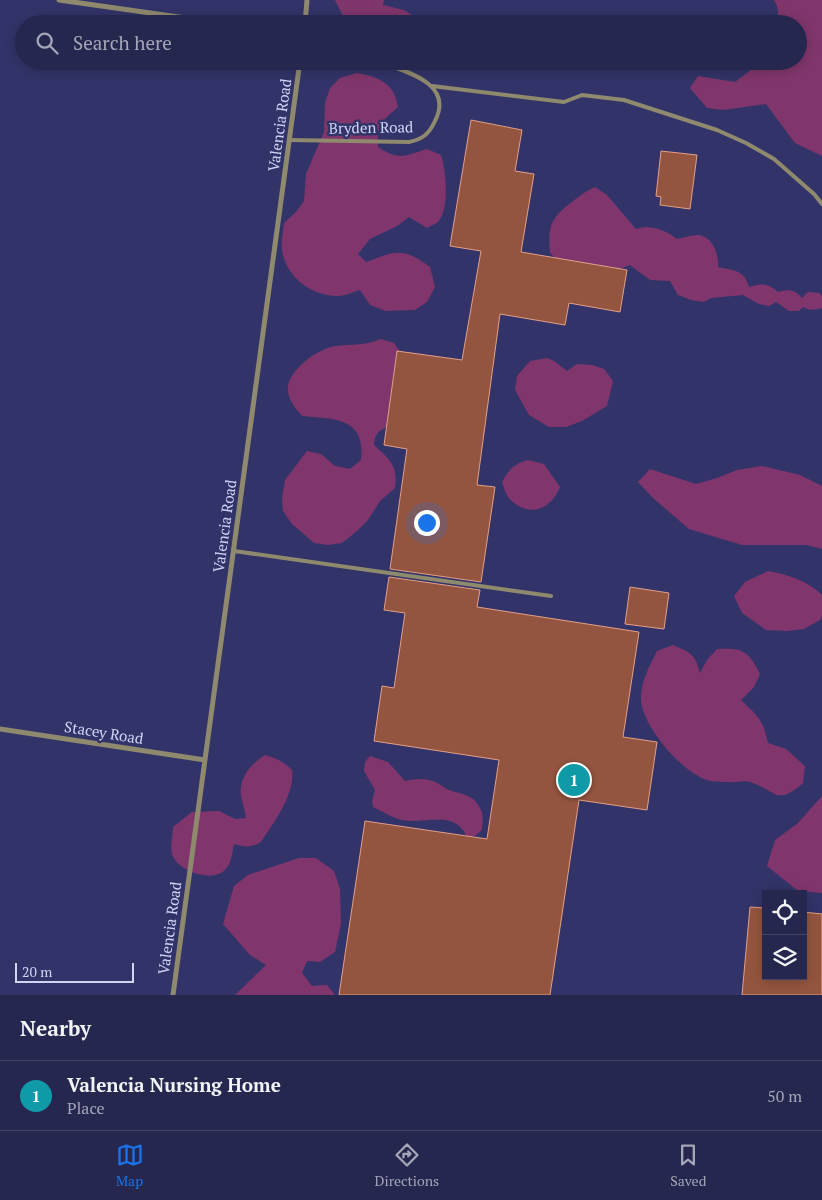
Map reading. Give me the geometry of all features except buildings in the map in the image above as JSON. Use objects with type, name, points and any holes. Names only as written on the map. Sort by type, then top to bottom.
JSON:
[{"type":"street","points":[[59,0],[165,15]]},
{"type":"street","points":[[306,15],[307,0]]},
{"type":"street","name":"Valencia Road","points":[[173,995],[299,70]]},
{"type":"street","name":"Stacey Road","points":[[0,729],[205,760]]},
{"type":"lane","points":[[401,70],[423,78],[432,86],[564,102],[582,95],[624,100],[716,130],[746,143],[774,159],[814,194],[822,204]]},
{"type":"lane","name":"Bryden Road","points":[[289,140],[409,142],[421,139],[435,122],[439,113],[440,104],[438,96],[432,86]]},
{"type":"lane","points":[[234,551],[551,596]]},
{"type":"shaded area","points":[[335,0],[384,0],[383,5],[404,10],[412,15],[342,15]]},
{"type":"shaded area","points":[[774,0],[822,0],[822,156],[795,143],[766,104],[723,110],[707,108],[690,88],[698,76],[735,82],[751,70],[807,70],[807,15],[778,15],[777,5]]},
{"type":"shaded area","points":[[356,73],[371,76],[384,82],[389,86],[396,99],[398,107],[384,120],[379,128],[378,147],[397,156],[413,154],[427,149],[441,155],[443,162],[446,199],[442,216],[438,222],[427,228],[409,217],[397,226],[370,239],[358,254],[366,262],[392,253],[406,254],[413,256],[430,267],[435,287],[427,302],[415,310],[386,311],[370,305],[360,290],[338,296],[318,293],[301,283],[284,260],[282,240],[284,223],[304,201],[306,174],[324,132],[325,103],[330,88],[340,78]]},
{"type":"shaded area","points":[[595,187],[607,195],[636,229],[647,227],[658,229],[677,239],[696,235],[703,236],[714,247],[718,267],[738,272],[747,281],[749,287],[765,285],[778,292],[794,291],[802,298],[808,292],[819,293],[822,296],[822,308],[812,310],[803,307],[799,311],[789,311],[776,302],[769,306],[759,304],[743,295],[711,298],[704,302],[691,300],[678,295],[670,281],[650,280],[630,265],[612,272],[568,270],[550,253],[550,230],[559,213]]},
{"type":"shaded area","points":[[381,339],[394,343],[406,360],[393,424],[377,434],[374,445],[394,468],[395,488],[380,501],[368,520],[342,543],[328,545],[314,543],[292,524],[283,511],[282,498],[285,480],[307,451],[321,454],[335,466],[350,469],[361,460],[361,446],[358,435],[353,428],[345,423],[325,418],[302,416],[290,399],[288,384],[297,369],[311,357],[328,348],[363,344]]},
{"type":"shaded area","points":[[547,358],[567,371],[577,364],[592,365],[604,369],[613,381],[607,406],[582,421],[566,427],[549,427],[529,415],[515,390],[517,376],[530,361]]},
{"type":"shaded area","points":[[528,460],[544,464],[560,487],[556,495],[544,507],[530,510],[515,504],[508,497],[502,482],[512,468]]},
{"type":"shaded area","points":[[762,466],[800,475],[822,486],[822,549],[807,545],[742,545],[689,529],[653,498],[638,482],[650,469],[696,484],[737,470]]},
{"type":"shaded area","points":[[768,571],[797,579],[810,585],[822,595],[822,616],[820,620],[804,629],[787,631],[766,630],[742,613],[734,596],[745,582]]},
{"type":"shaded area","points":[[673,645],[684,650],[694,658],[700,673],[707,660],[717,649],[739,650],[748,655],[760,674],[754,687],[741,700],[759,719],[768,743],[786,749],[805,766],[803,783],[787,794],[776,795],[748,781],[721,782],[704,779],[674,757],[656,735],[644,712],[641,701],[644,681],[657,651]]},
{"type":"shaded area","points":[[265,755],[273,757],[289,767],[292,770],[292,779],[287,798],[261,842],[248,846],[234,844],[229,864],[219,874],[204,875],[181,866],[172,854],[173,827],[192,812],[219,811],[235,819],[246,818],[241,795],[242,782],[251,767]]},
{"type":"shaded area","points":[[370,756],[388,762],[405,781],[418,779],[435,782],[448,790],[471,798],[482,812],[482,830],[475,836],[467,837],[461,828],[447,820],[402,820],[373,807],[372,801],[375,790],[364,771],[365,762]]},
{"type":"shaded area","points":[[822,796],[822,893],[797,890],[767,866],[775,840],[798,823]]},
{"type":"shaded area","points":[[299,858],[316,858],[334,871],[340,889],[341,924],[335,952],[320,962],[307,961],[302,973],[312,986],[327,985],[335,995],[235,995],[266,965],[250,955],[223,924],[234,886],[248,875]]},
{"type":"place","name":"Valencia Nursing Home","points":[[574,780]]}]
